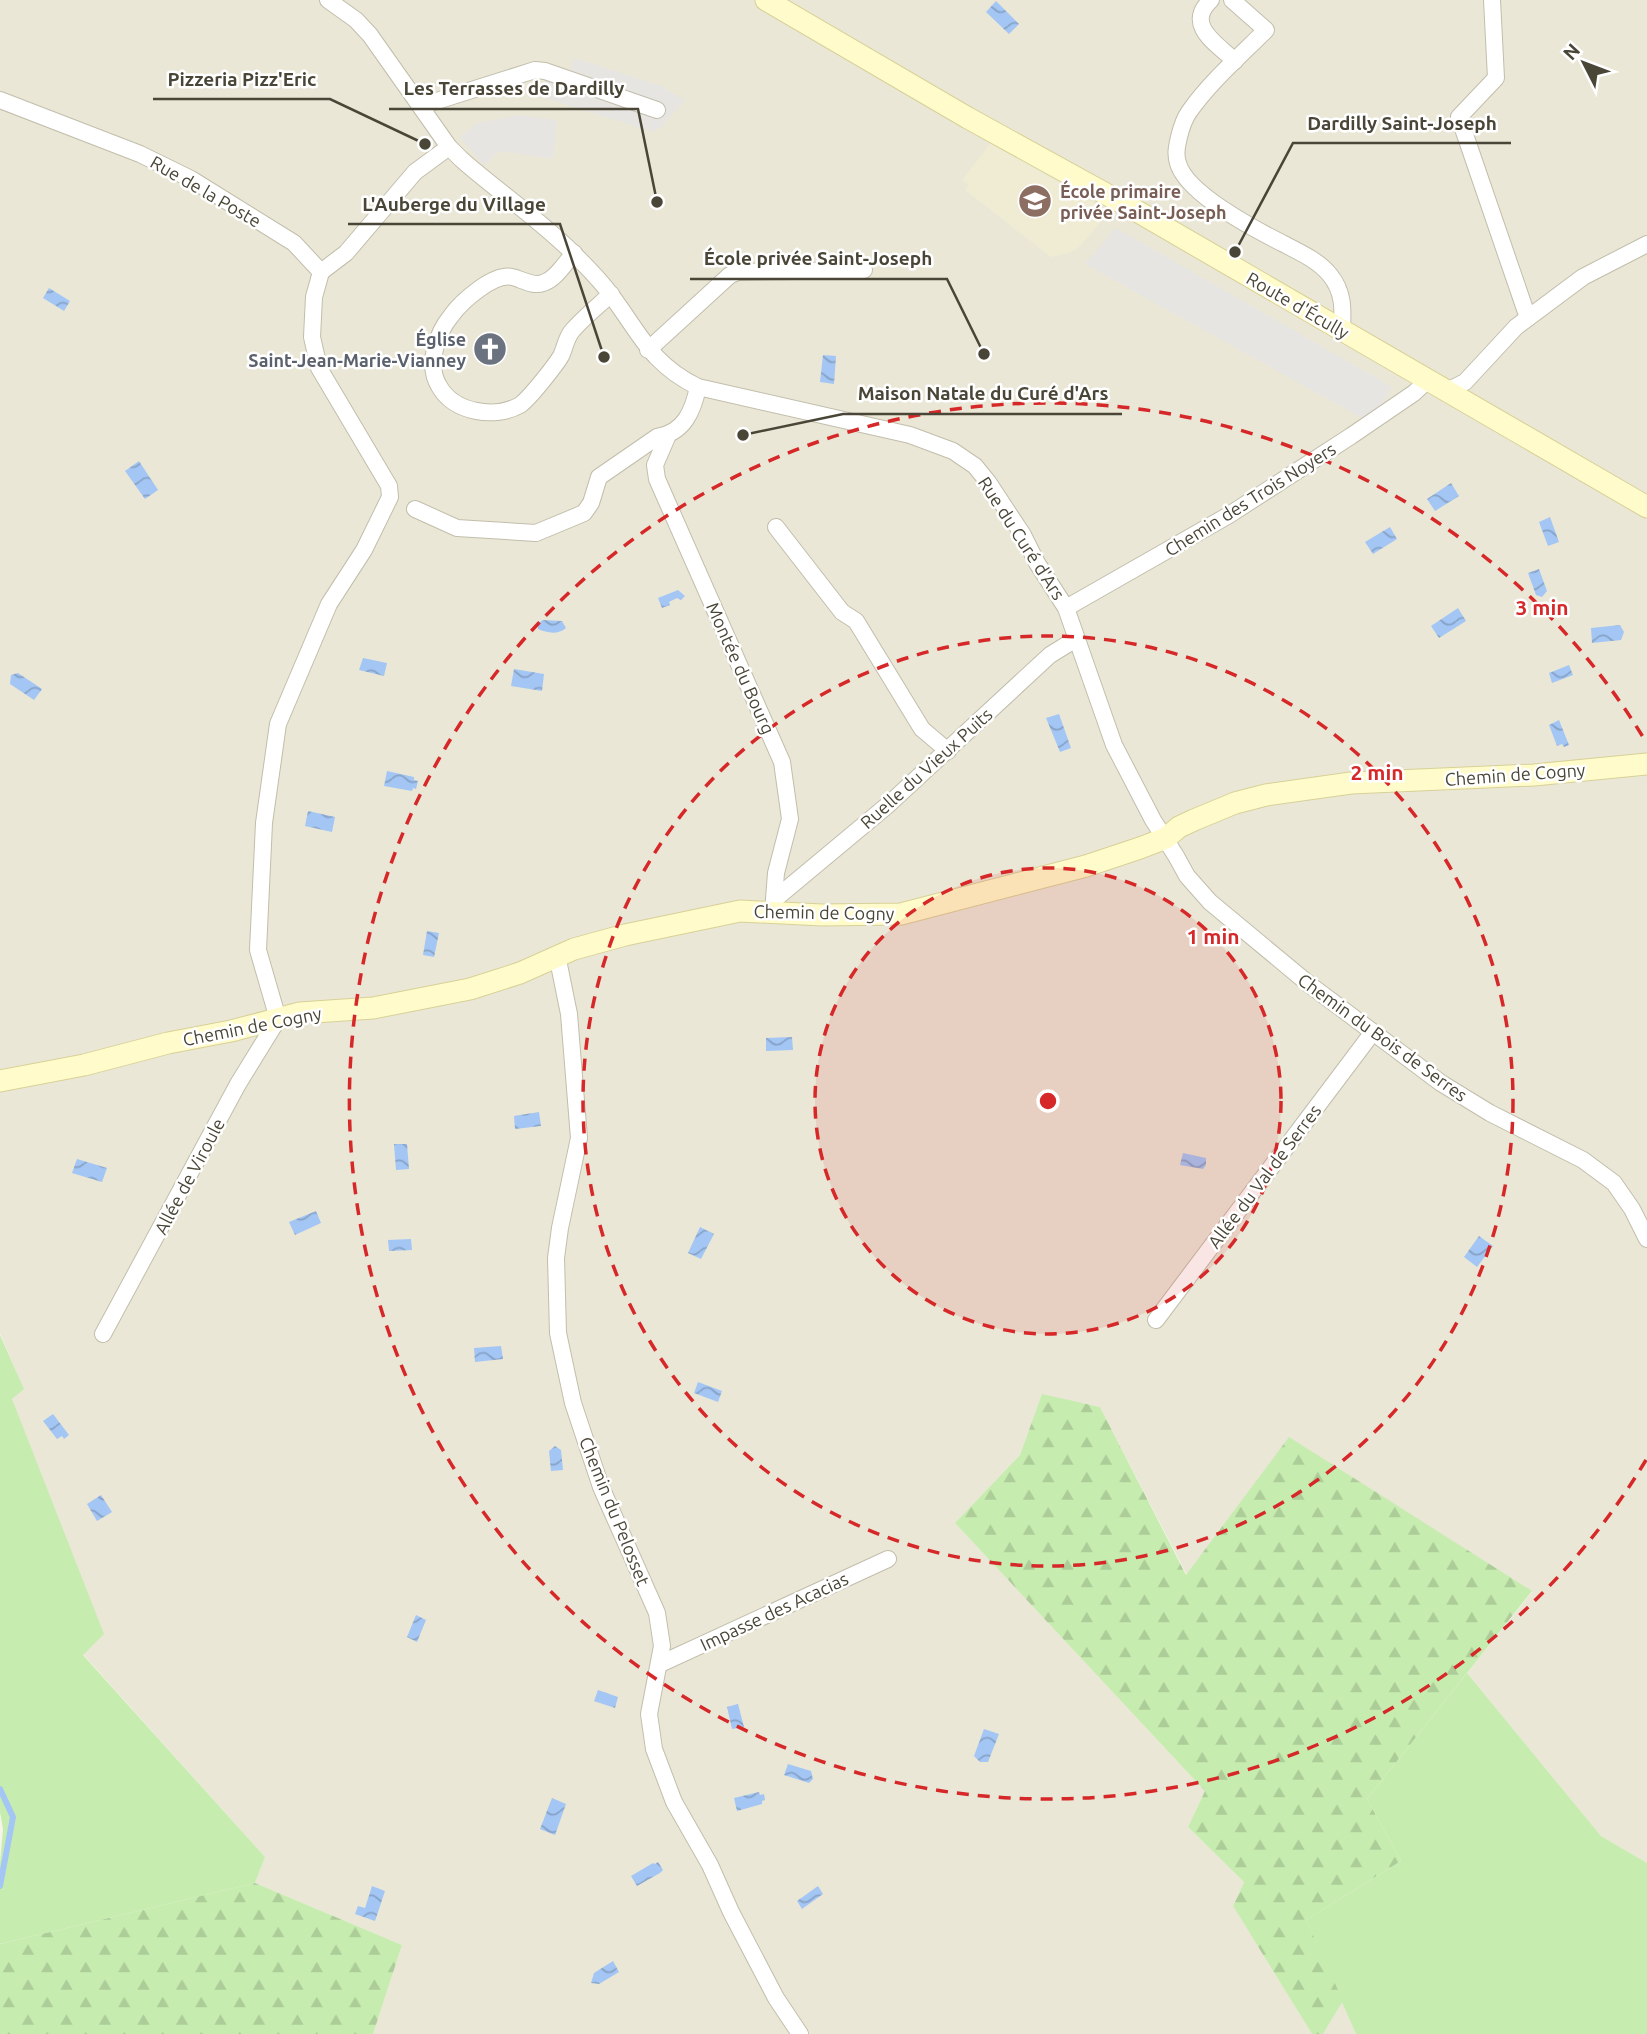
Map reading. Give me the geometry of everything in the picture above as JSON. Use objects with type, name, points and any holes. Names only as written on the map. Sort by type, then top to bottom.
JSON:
[{"type":"street","name":"Rue du Curé d'Ars","points":[[328,0],[356,19],[370,35],[449,147],[574,253],[611,294],[660,364],[698,387],[910,435],[953,451],[975,466],[988,482],[1066,608],[1114,746],[1153,820],[1166,838]]},
{"type":"street","name":"Route d'Écully","points":[[766,0],[968,118],[1136,210],[1647,507]]},
{"type":"street","points":[[1211,0],[1203,7],[1200,22],[1206,34],[1235,61]]},
{"type":"street","points":[[1232,0],[1266,30],[1188,113],[1176,153],[1178,166],[1189,185],[1214,203],[1279,242],[1305,254],[1329,274],[1341,292],[1342,331]]},
{"type":"street","points":[[1492,0],[1496,78],[1459,117],[1528,318]]},
{"type":"street","points":[[421,106],[535,70],[657,110]]},
{"type":"street","name":"Rue de la Poste","points":[[0,100],[132,151],[191,179],[294,243],[321,272]]},
{"type":"street","points":[[278,1019],[258,950],[264,823],[278,724],[329,604],[363,550],[390,496],[389,486],[319,368],[312,337],[314,297],[321,272],[346,253],[415,172],[449,147]]},
{"type":"street","points":[[1447,391],[1465,382],[1507,335],[1583,277],[1647,244]]},
{"type":"street","points":[[574,253],[544,283],[536,284],[505,277],[481,289],[451,315],[435,347],[435,376],[449,398],[475,411],[490,413],[505,412],[522,404],[561,357],[570,333],[611,294]]},
{"type":"street","points":[[648,350],[730,275],[738,272],[864,270]]},
{"type":"street","name":"Chemin des Trois Noyers","points":[[1066,608],[1228,515],[1361,429],[1414,393],[1428,380]]},
{"type":"street","points":[[415,509],[457,528],[536,533],[584,513],[591,503],[599,477],[657,437],[678,430],[694,405],[698,387]]},
{"type":"street","name":"Montée du Bourg","points":[[668,435],[655,465],[657,478],[782,762],[790,819],[776,873],[774,905]]},
{"type":"street","points":[[776,527],[842,612],[856,621],[922,729],[948,751]]},
{"type":"street","name":"Ruelle du Vieux Puits","points":[[774,905],[948,751],[1050,655],[1076,639]]},
{"type":"street","name":"Chemin de Cogny","points":[[0,1082],[84,1066],[168,1043],[231,1031],[300,1013],[373,1007],[471,989],[520,973],[557,955],[625,935],[740,911],[774,905],[822,915],[901,914],[1086,866],[1166,838],[1179,827],[1235,803],[1301,789],[1388,781],[1534,775],[1647,764]]},
{"type":"street","name":"Chemin du Bois de Serres","points":[[1166,838],[1187,876],[1210,902],[1310,985],[1441,1083],[1490,1113],[1583,1160],[1614,1183],[1637,1217],[1647,1239]]},
{"type":"street","name":"Chemin du Pelosset","points":[[557,955],[569,1014],[579,1138],[556,1258],[558,1333],[573,1404],[601,1487],[657,1613],[662,1633],[660,1664],[649,1714],[654,1748],[674,1802],[710,1865],[776,1998],[800,2034]]},
{"type":"street","name":"Allée de Viroule","points":[[103,1334],[238,1084],[278,1019]]},
{"type":"street","name":"Allée du Val de Serres","points":[[1156,1320],[1373,1032]]},
{"type":"street","name":"Impasse des Acacias","points":[[660,1664],[887,1559]]},
{"type":"shaded area","points":[[0,0],[1647,0],[1647,1863],[1601,1836],[1467,1673],[1532,1592],[1187,1575],[1100,1407],[1042,1395],[1020,1455],[955,1523],[1205,1791],[1188,1827],[1244,1882],[1233,1906],[1312,2034],[373,2034],[402,1945],[255,1883],[265,1857],[83,1654],[12,1399],[23,1388],[0,1333]]},
{"type":"shaded area","points":[[574,58],[661,86],[685,100],[661,127],[653,132],[542,97],[549,66],[569,73]]},
{"type":"shaded area","points":[[519,115],[557,120],[553,159],[499,151],[484,166],[460,137],[478,123]]},
{"type":"shaded area","name":"École primaire privée Saint-Joseph","points":[[991,143],[1109,212],[1081,245],[1070,253],[1051,257],[965,190],[969,185],[962,180]]},
{"type":"shaded area","points":[[1116,228],[1392,387],[1371,423],[1085,264]]},
{"type":"shaded area","points":[[1343,2001],[1356,2034],[1323,2034]]},
{"type":"green space","points":[[0,1335],[24,1389],[12,1399],[104,1634],[83,1655],[265,1857],[255,1883],[0,1944],[0,1863],[3,1829],[0,1812]]},
{"type":"green space","points":[[1042,1394],[1100,1407],[1186,1575],[1289,1437],[1532,1591],[1367,1799],[1401,1861],[1306,1920],[1343,2001],[1323,2034],[1312,2034],[1233,1906],[1244,1882],[1188,1827],[1205,1791],[955,1523],[1020,1455]]},
{"type":"green space","points":[[1467,1673],[1601,1836],[1647,1863],[1647,2034],[1356,2034],[1306,1920],[1401,1861],[1367,1799]]},
{"type":"green space","points":[[255,1883],[402,1945],[373,2034],[0,2034],[0,1944]]},
{"type":"water","points":[[996,1],[1019,24],[1009,34],[986,12]]},
{"type":"water","points":[[49,288],[70,301],[64,311],[43,298]]},
{"type":"water","points":[[823,355],[836,356],[834,384],[820,382]]},
{"type":"water","points":[[139,461],[158,490],[145,499],[125,471]]},
{"type":"water","points":[[1451,483],[1459,496],[1435,511],[1427,499]]},
{"type":"water","points":[[1550,517],[1559,542],[1548,546],[1539,522]]},
{"type":"water","points":[[1390,527],[1397,539],[1373,554],[1365,542]]},
{"type":"water","points":[[1539,569],[1547,591],[1542,597],[1536,595],[1528,573]]},
{"type":"water","points":[[678,590],[685,596],[662,608],[658,598]]},
{"type":"water","points":[[1458,608],[1466,621],[1439,638],[1431,626]]},
{"type":"water","points":[[543,620],[562,621],[566,628],[556,632],[538,629],[537,624]]},
{"type":"water","points":[[1620,625],[1624,632],[1621,640],[1592,643],[1591,628]]},
{"type":"water","points":[[363,658],[387,663],[384,676],[359,670]]},
{"type":"water","points":[[1569,665],[1573,675],[1552,683],[1549,673]]},
{"type":"water","points":[[514,669],[544,674],[542,691],[511,686]]},
{"type":"water","points":[[18,673],[42,689],[34,700],[10,684],[11,675]]},
{"type":"water","points":[[1059,714],[1071,748],[1060,752],[1046,718]]},
{"type":"water","points":[[1559,720],[1569,745],[1564,747],[1562,744],[1557,746],[1549,725]]},
{"type":"water","points":[[387,771],[414,777],[414,780],[418,781],[416,789],[413,788],[412,791],[384,786]]},
{"type":"water","points":[[308,811],[335,817],[332,832],[305,826]]},
{"type":"water","points":[[427,931],[439,933],[434,957],[423,955]]},
{"type":"water","points":[[792,1037],[793,1050],[766,1051],[766,1038]]},
{"type":"water","points":[[539,1112],[541,1126],[515,1129],[514,1116]]},
{"type":"water","points":[[394,1144],[407,1144],[409,1169],[396,1170]]},
{"type":"water","points":[[1183,1153],[1206,1158],[1206,1165],[1203,1169],[1180,1165]]},
{"type":"water","points":[[77,1159],[107,1168],[102,1182],[72,1173]]},
{"type":"water","points":[[316,1211],[321,1223],[295,1235],[289,1222]]},
{"type":"water","points":[[700,1227],[714,1234],[701,1259],[688,1253]]},
{"type":"water","points":[[1479,1236],[1493,1246],[1477,1267],[1464,1257]]},
{"type":"water","points":[[411,1239],[412,1250],[389,1251],[388,1240]]},
{"type":"water","points":[[501,1346],[503,1359],[475,1362],[474,1348]]},
{"type":"water","points":[[698,1382],[722,1391],[718,1402],[694,1393]]},
{"type":"water","points":[[53,1414],[69,1435],[64,1439],[62,1436],[57,1439],[43,1421]]},
{"type":"water","points":[[555,1446],[561,1450],[563,1470],[551,1471],[549,1451]]},
{"type":"water","points":[[101,1495],[112,1512],[97,1521],[87,1504]]},
{"type":"water","points":[[416,1615],[426,1620],[417,1642],[407,1637]]},
{"type":"water","points":[[598,1690],[618,1697],[615,1708],[594,1701]]},
{"type":"water","points":[[738,1704],[744,1727],[732,1729],[727,1707]]},
{"type":"water","points":[[984,1729],[999,1734],[988,1762],[980,1762],[974,1756]]},
{"type":"water","points":[[788,1764],[811,1771],[813,1779],[809,1783],[784,1775]]},
{"type":"water","points":[[759,1792],[760,1795],[764,1794],[765,1800],[762,1804],[737,1811],[734,1798]]},
{"type":"water","points":[[552,1798],[566,1804],[555,1835],[540,1829]]},
{"type":"water","points":[[658,1862],[663,1870],[637,1886],[631,1876]]},
{"type":"water","points":[[372,1886],[385,1891],[375,1921],[355,1914],[358,1906],[365,1908]]},
{"type":"water","points":[[818,1886],[823,1894],[802,1909],[797,1901]]},
{"type":"water","points":[[613,1961],[619,1972],[599,1984],[591,1983],[594,1973]]},
{"type":"waterway","points":[[0,1789],[13,1817],[0,1886]]},
{"type":"place","name":"Pizzeria Pizz'Eric","points":[[425,144]]},
{"type":"place","name":"École primaire privée Saint-Joseph","points":[[1035,201]]},
{"type":"place","name":"Les Terrasses de Dardilly","points":[[657,202]]},
{"type":"place","name":"Dardilly Saint-Joseph","points":[[1235,252]]},
{"type":"place","name":"Église Saint-Jean-Marie-Vianney","points":[[490,349]]},
{"type":"place","name":"École privée Saint-Joseph","points":[[984,354]]},
{"type":"place","name":"L'Auberge du Village","points":[[604,357]]},
{"type":"place","name":"Maison Natale du Curé d'Ars","points":[[743,435]]}]
